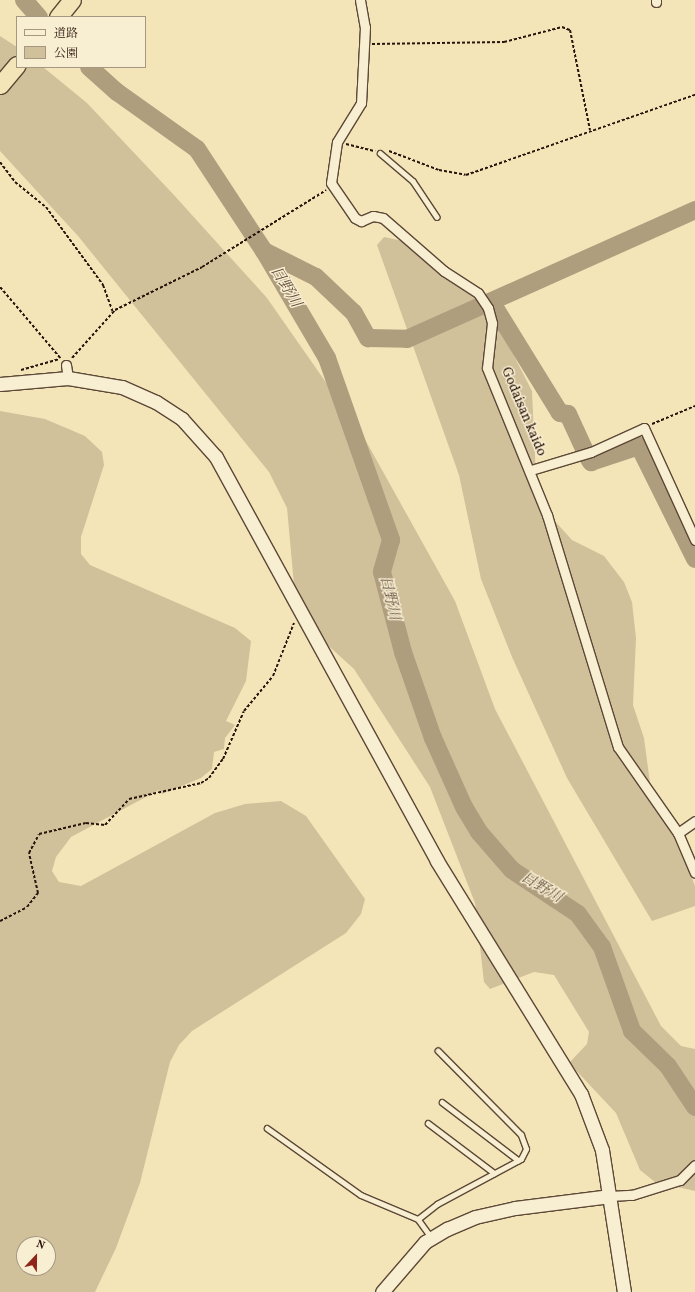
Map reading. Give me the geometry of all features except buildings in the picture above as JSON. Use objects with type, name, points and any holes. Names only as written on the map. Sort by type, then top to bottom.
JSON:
[{"type":"highway","points":[[59,16],[72,0]]},
{"type":"highway","points":[[0,85],[16,66]]},
{"type":"street","points":[[331,183],[337,142],[361,103],[364,44],[360,0]]},
{"type":"street","name":"Godaisan kaido","points":[[331,183],[355,218],[361,221],[379,216],[486,304],[492,323],[486,368],[530,470],[618,747],[678,833],[695,873]]},
{"type":"street","points":[[63,362],[68,378]]},
{"type":"street","points":[[0,384],[68,378],[128,390],[169,410],[194,431],[216,457],[437,861],[581,1094],[597,1131],[610,1196],[624,1292]]},
{"type":"street","points":[[530,470],[590,452],[644,428],[695,540]]},
{"type":"street","points":[[678,833],[695,821]]},
{"type":"street","points":[[382,1292],[410,1258],[432,1238],[475,1217],[610,1196],[632,1195],[680,1180],[695,1165]]},
{"type":"lane","points":[[380,153],[413,181],[437,217]]},
{"type":"lane","points":[[418,1218],[426,1210],[518,1160],[526,1149],[521,1135],[438,1051]]},
{"type":"lane","points":[[442,1102],[518,1160]]},
{"type":"lane","points":[[428,1123],[494,1173]]},
{"type":"lane","points":[[267,1128],[361,1196],[418,1218],[432,1238]]},
{"type":"path","points":[[364,44],[504,42],[562,26],[570,30],[590,130]]},
{"type":"path","points":[[337,142],[380,153],[396,151],[439,170],[466,174],[695,95]]},
{"type":"path","points":[[0,162],[15,182],[46,206],[103,285],[114,312]]},
{"type":"path","points":[[13,371],[63,362],[114,312],[202,267],[312,199],[331,183]]},
{"type":"path","points":[[0,287],[63,362]]},
{"type":"path","points":[[644,428],[695,406]]},
{"type":"path","points":[[0,921],[27,908],[38,893],[30,853],[39,834],[86,823],[105,825],[129,799],[201,783],[209,778],[223,759],[244,712],[273,676],[300,609]]},
{"type":"green space","points":[[0,36],[16,46],[16,68],[44,68],[87,103],[173,194],[267,298],[362,434],[455,601],[495,709],[661,1026],[681,1046],[695,1049],[695,1191],[655,1182],[640,1170],[616,1113],[569,1063],[587,1044],[589,1032],[554,975],[534,972],[490,989],[484,982],[475,903],[430,787],[354,669],[322,640],[295,596],[287,508],[269,472],[78,236],[0,151]]},
{"type":"green space","points":[[384,237],[403,241],[491,311],[532,391],[536,477],[553,519],[572,540],[604,556],[624,582],[632,602],[636,638],[633,705],[644,738],[653,805],[678,840],[695,886],[695,906],[652,921],[567,778],[512,657],[481,579],[459,475],[377,245]]},
{"type":"green space","points":[[0,411],[45,419],[85,436],[102,452],[104,465],[81,537],[81,554],[90,565],[235,628],[251,641],[246,681],[226,721],[235,725],[225,738],[224,749],[214,752],[212,769],[201,778],[162,794],[159,790],[71,837],[56,857],[52,871],[59,882],[81,886],[215,813],[245,804],[281,801],[306,816],[365,899],[361,914],[346,933],[192,1031],[179,1045],[170,1062],[140,1183],[116,1248],[95,1292],[0,1292]]},
{"type":"waterway","name":"日野川","points":[[24,0],[38,16]]},
{"type":"waterway","name":"日野川","points":[[90,68],[117,92],[197,149],[264,251],[327,358],[391,540],[382,572],[403,652],[433,738],[464,807],[479,832],[512,870],[578,914],[602,947],[632,1031],[668,1066],[695,1107]]},
{"type":"waterway","points":[[264,251],[316,277],[354,313],[368,338],[407,339],[695,210]]},
{"type":"waterway","points":[[492,303],[560,413],[568,414],[585,451]]},
{"type":"waterway","points":[[589,459],[591,462],[639,446],[695,559]]}]
